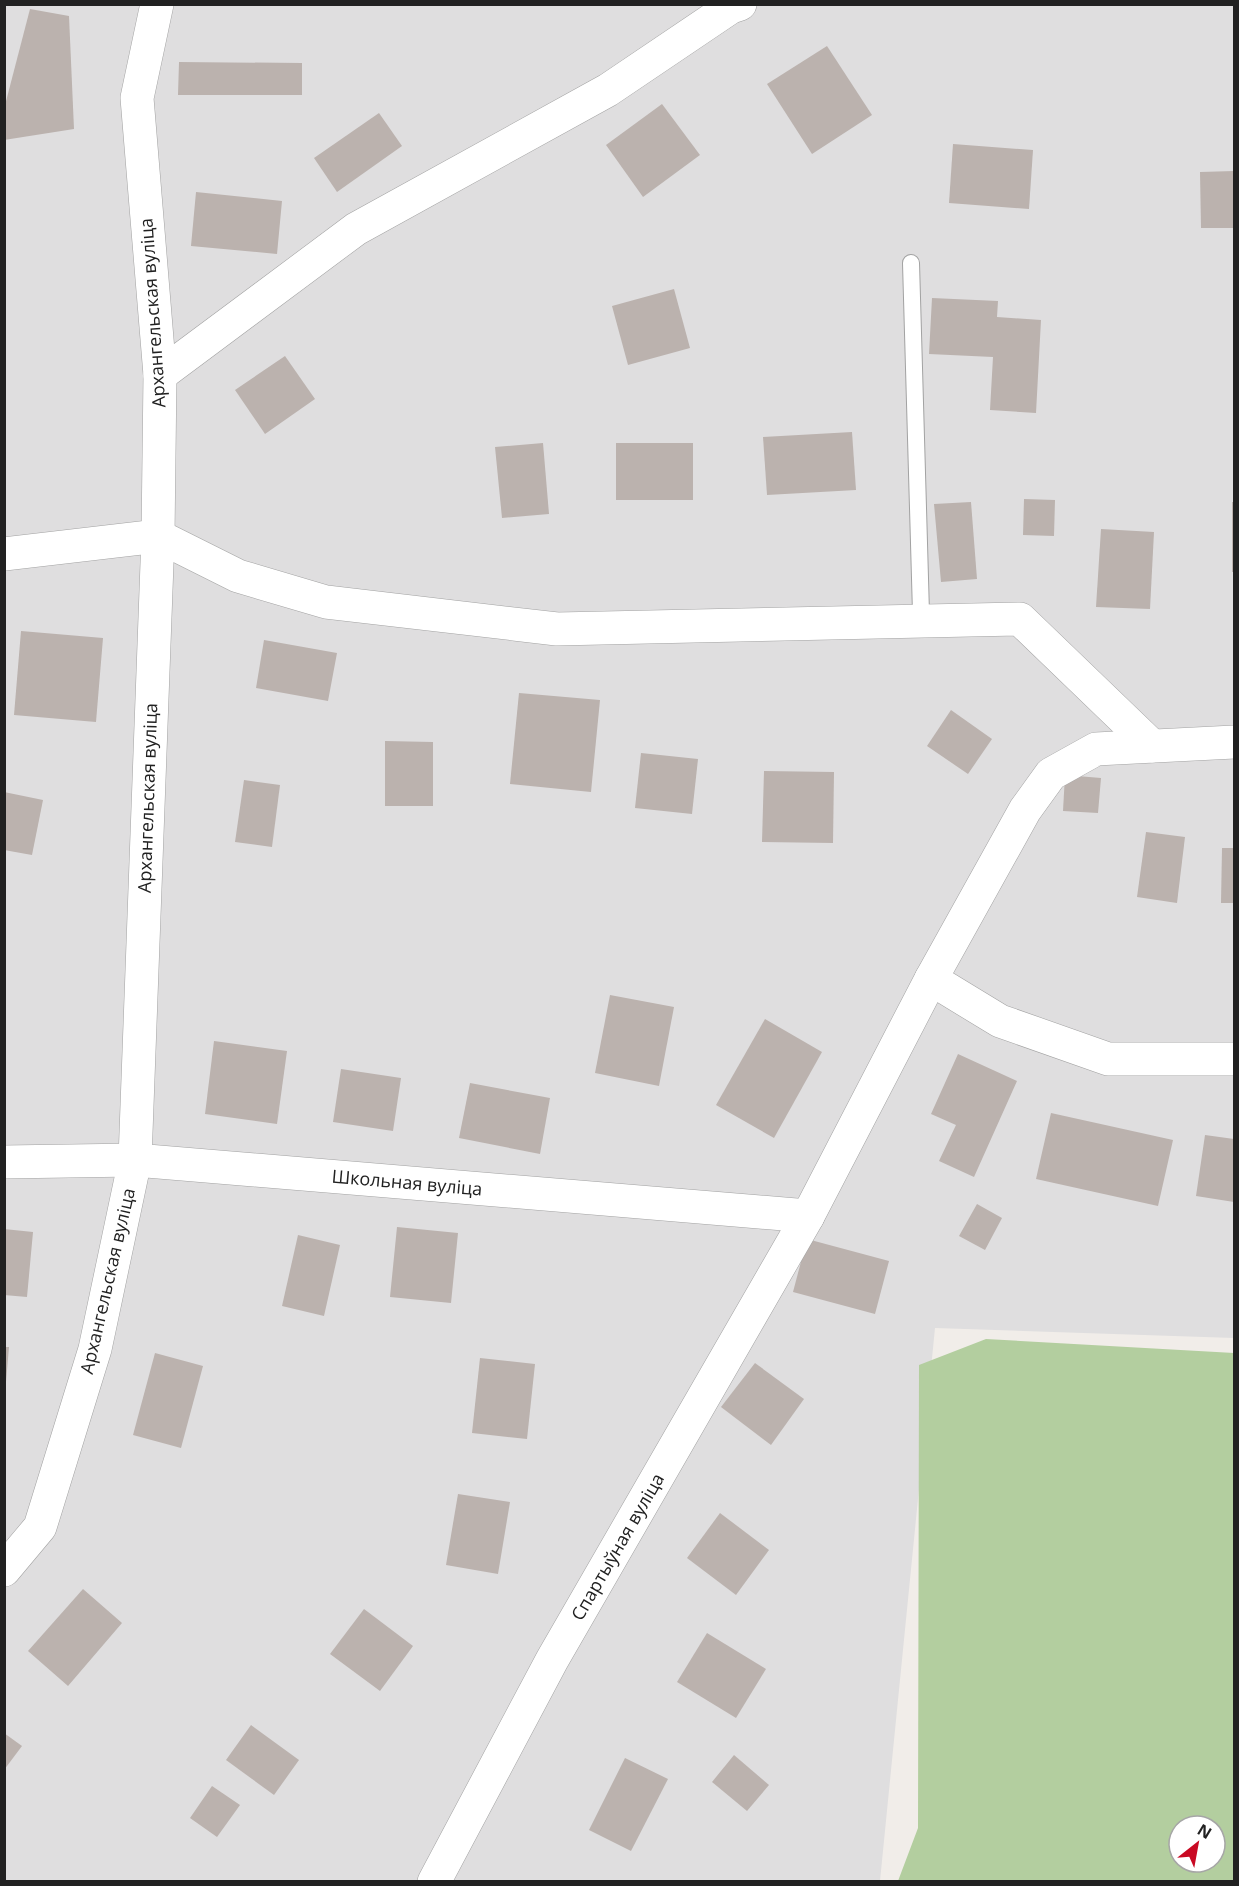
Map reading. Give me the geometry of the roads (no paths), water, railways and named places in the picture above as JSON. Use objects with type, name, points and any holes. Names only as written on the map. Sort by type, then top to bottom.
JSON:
[{"type":"street","name":"Архангельская вуліца","points":[[4,1570],[40,1527],[95,1349],[135,1160],[158,536],[160,375],[137,98],[157,4]]},
{"type":"street","points":[[160,375],[356,229],[608,90],[731,7],[740,4]]},
{"type":"street","points":[[4,554],[158,536],[238,576],[326,602],[557,629],[1020,619],[1152,746]]},
{"type":"street","name":"Спартыўная вуліца","points":[[434,1881],[552,1660],[808,1216],[931,979],[1025,810],[1051,774],[1096,749],[1234,742]]},
{"type":"street","points":[[931,979],[1000,1021],[1108,1059],[1234,1059]]},
{"type":"street","name":"Школьная вуліца","points":[[4,1162],[135,1160],[808,1216]]},
{"type":"lane","points":[[911,262],[921,613]]}]
